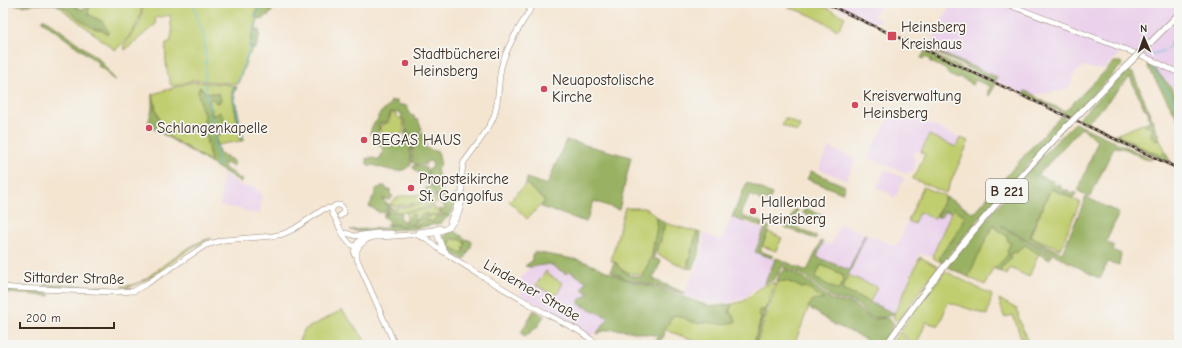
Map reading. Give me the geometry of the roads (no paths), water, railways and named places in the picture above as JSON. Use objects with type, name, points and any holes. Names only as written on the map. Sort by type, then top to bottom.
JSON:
[{"type":"main road","points":[[346,233],[355,236],[376,233],[435,232],[450,225],[455,220],[459,213],[462,201],[462,169],[464,162],[492,121],[496,109],[498,84],[504,56],[534,3]]},
{"type":"main road","points":[[1004,3],[1145,57],[1179,73]]},
{"type":"main road","name":"B 221","points":[[886,345],[949,259],[1004,194],[1079,114],[1178,15]]},
{"type":"main road","points":[[338,216],[342,215],[344,210],[342,206],[336,205],[332,210],[338,216],[346,233],[357,246]]},
{"type":"main road","name":"Sittarder Straße","points":[[3,287],[115,292],[134,291],[206,245],[224,240],[283,234],[324,209],[332,210]]},
{"type":"main road","points":[[338,216],[337,223],[346,240],[351,246],[357,246]]},
{"type":"main road","points":[[435,232],[436,247]]},
{"type":"main road","name":"Linderner Straße","points":[[357,246],[366,239],[374,237],[414,235],[435,232],[443,249],[452,256],[480,275],[579,331],[599,345]]},
{"type":"main road","points":[[395,233],[364,237],[360,239],[357,246],[358,262],[395,345]]},
{"type":"main road","name":"Linderner Straße","points":[[414,235],[427,239],[436,247],[452,256]]},
{"type":"waterway","points":[[193,3],[204,37],[206,59],[205,80]]},
{"type":"waterway","points":[[237,83],[252,41],[259,3]]},
{"type":"waterway","points":[[1150,55],[1166,50],[1170,45],[1171,40],[1179,35]]},
{"type":"waterway","points":[[1150,64],[1179,110]]},
{"type":"waterway","points":[[205,84],[219,166]]},
{"type":"waterway","points":[[235,87],[233,93],[242,139]]},
{"type":"railway","points":[[825,3],[1179,169]]},
{"type":"place","name":"Heinsberg Kreishaus","points":[[892,36]]},
{"type":"place","name":"Stadtbücherei Heinsberg","points":[[405,63]]},
{"type":"place","name":"Neuapostolische Kirche","points":[[544,89]]},
{"type":"place","name":"Kreisverwaltung Heinsberg","points":[[855,105]]},
{"type":"place","name":"Schlangenkapelle","points":[[149,128]]},
{"type":"place","name":"BEGAS HAUS","points":[[364,140]]},
{"type":"place","name":"Propsteikirche St. Gangolfus","points":[[411,188]]},
{"type":"place","name":"Hallenbad Heinsberg","points":[[753,211]]}]
